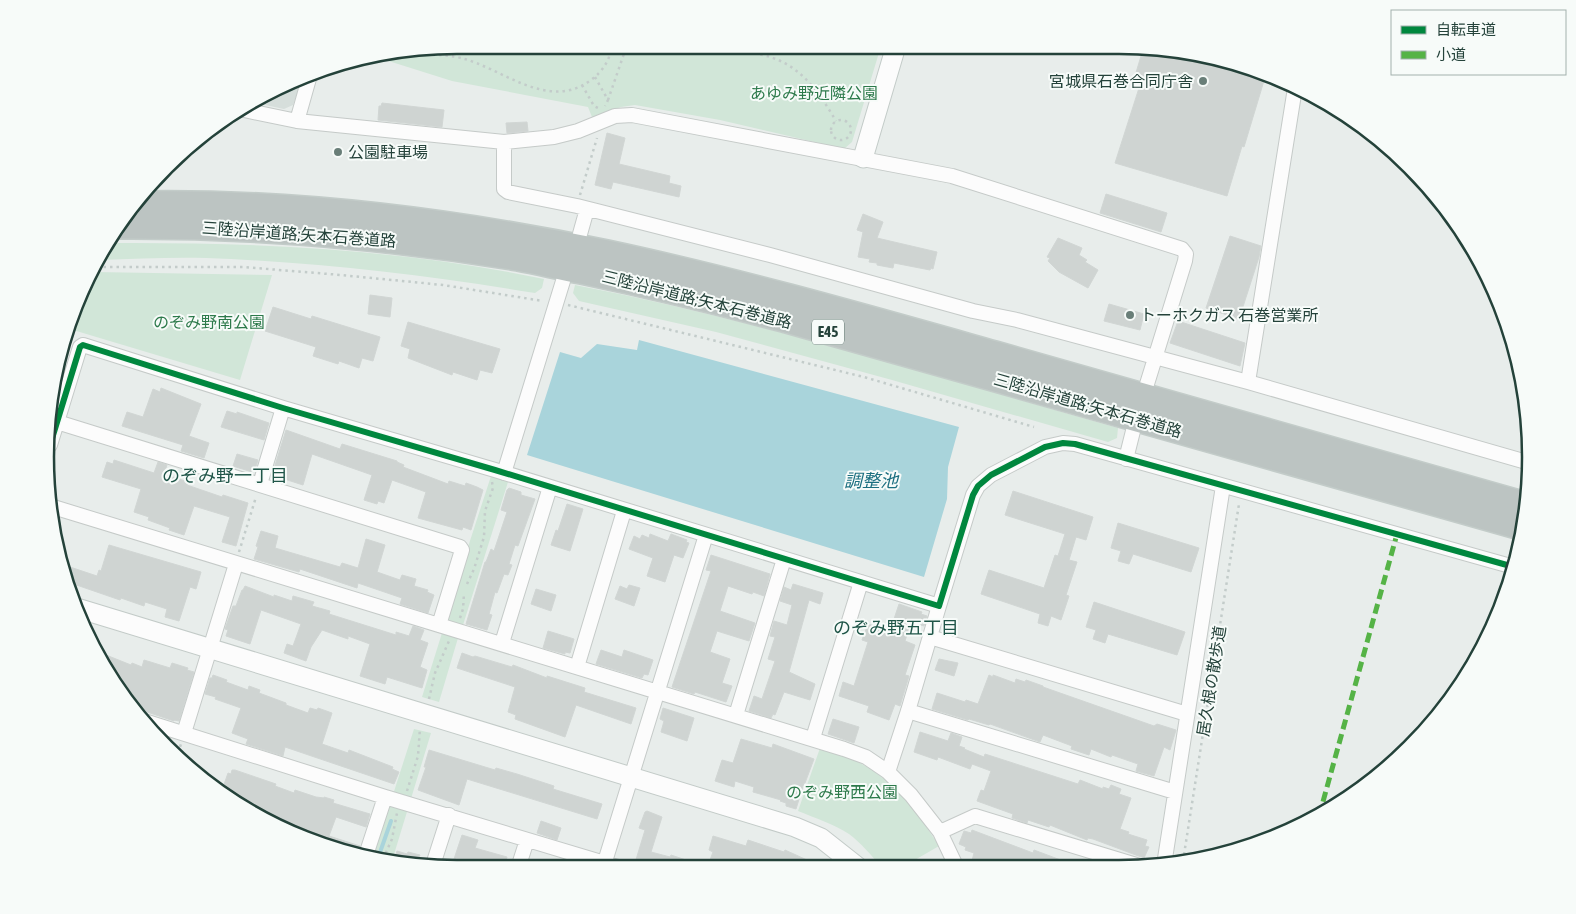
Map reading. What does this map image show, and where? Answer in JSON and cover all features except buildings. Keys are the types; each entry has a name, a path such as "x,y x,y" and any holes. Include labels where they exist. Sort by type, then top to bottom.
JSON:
{"highway":[{"name":"三陸沿岸道路;矢本石巻道路","path":"143,204 226,205 371,215 472,229 614,254 899,327 1520,503"},
{"name":"三陸沿岸道路;矢本石巻道路","path":"127,226 223,227 345,235 520,259 597,275 714,301 783,319 1517,526"}],"street":[{"path":"863,158 894,54"},
{"path":"297,121 308,82"},
{"path":"1248,382 1294,94"},
{"path":"250,111 297,121 504,142 554,137 578,131 602,120 622,116 642,116 952,176 1182,249 1186,254 1185,260 1147,384"},
{"path":"504,142 504,189 508,192 582,208 770,255 973,311 1017,320 1248,382 1522,461"},
{"path":"580,234 582,208"},
{"path":"504,473 563,281"},
{"path":"55,428 80,347 83,345 283,408 504,473 939,606"},
{"path":"260,484 283,408"},
{"path":"57,422 460,547 462,550 439,625"},
{"path":"1126,459 1133,431"},
{"path":"888,772 973,495 978,486 986,479 1053,444 1075,444 1507,566"},
{"path":"1165,858 1223,486"},
{"path":"502,643 550,487"},
{"path":"57,508 813,738 866,758 888,772 911,795 940,832 953,860"},
{"path":"577,667 624,510"},
{"path":"606,860 706,535"},
{"path":"736,715 784,559"},
{"path":"184,733 236,564"},
{"path":"813,738 861,582"},
{"path":"84,610 794,827 821,838 849,860"},
{"path":"930,637 1187,714"},
{"path":"908,711 1175,792"},
{"path":"155,724 385,797 449,815 586,860"},
{"path":"367,850 385,797"},
{"path":"435,859 449,815"},
{"path":"940,832 975,816 1120,860"},
{"path":"521,860 527,840"}],"path":[{"path":"445,54 462,59 514,81 547,90 570,90 595,77 607,62 610,54"},
{"path":"582,85 594,106 604,110 625,54"},
{"path":"758,54 775,59 805,77 817,91 836,121"},
{"path":"595,77 608,100"},
{"path":"582,208 602,120"},
{"path":"843,120 851,126 851,133 847,139 840,141 832,136 831,129 836,121 843,120"},
{"path":"102,267 243,268 341,275 451,286 557,303 864,377 1034,427"},
{"path":"236,564 260,484"}],"shaded area":[{"path":"300,85 293,105 284,109 262,104"}],"green space":[{"name":"あゆみ野近隣公園","path":"457,54 879,54 852,142 844,149 720,120 635,105 621,107 592,117 588,107 452,81 385,60"},
{"path":"116,243 272,246 382,254 490,269 544,279 542,288 535,293 453,280 330,266 248,260 153,258 105,260"},
{"name":"のぞみ野南公園","path":"99,272 272,275 240,380 74,330"},
{"path":"575,285 712,315 848,351 1118,428 1117,438 1108,442 716,332 579,301 573,293"},
{"path":"491,476 508,482 463,625 450,622 446,615"},
{"path":"442,633 458,638 439,702 422,697"},
{"path":"414,729 431,733 394,855 375,852"},
{"name":"のぞみ野西公園","path":"820,748 845,756 885,779 914,810 939,846 915,860 875,860 843,830 798,811"}],"water":[{"name":"調整池","path":"639,340 959,427 948,467 947,499 924,577 527,455 560,352 581,358 597,344 637,350"}],"waterway":[{"path":"380,853 391,821"}],"marked path":[{"path":"1322,805 1397,534"}],"cycle path":[{"path":"55,428 80,347 83,345 283,408 495,470 939,606 973,495 978,486 991,475 1045,447 1063,443 1075,444 1508,565"}],"place":[{"name":"宮城県石巻合同庁舎","path":"1203,81"},
{"name":"公園駐車場","path":"338,152"},
{"name":"トーホクガス 石巻営業所","path":"1130,315"}],"district":[{"name":"のぞみ野一丁目","path":"225,476"},
{"name":"のぞみ野五丁目","path":"896,628"}]}
